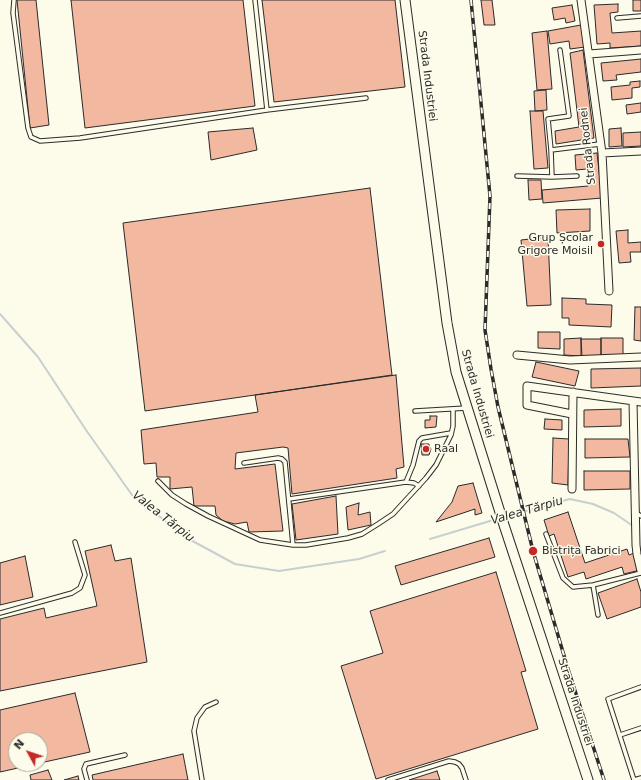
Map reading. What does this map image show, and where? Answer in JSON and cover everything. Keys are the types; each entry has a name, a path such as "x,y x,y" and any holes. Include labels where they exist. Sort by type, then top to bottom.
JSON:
{"street":[{"name":"Strada Industriei","path":"405,0 447,323 456,372 497,505 588,780"},
{"name":"Strada Rodnei","path":"581,0 602,153 609,291"},
{"path":"589,54 641,50"},
{"path":"602,153 641,151"},
{"path":"517,355 570,360 641,357"},
{"path":"572,414 528,405 527,386 637,401 638,517 636,545 641,572"},
{"path":"572,489 572,414 574,392"}],"lane":[{"path":"14,0 13,13 28,128 31,137 40,141 80,138 267,110 366,98"},
{"path":"254,0 267,110"},
{"path":"617,18 641,16"},
{"path":"552,177 548,119 568,116 560,50"},
{"path":"551,150 600,144"},
{"path":"517,176 577,176"},
{"path":"416,411 468,408"},
{"path":"158,482 172,495 186,504 260,540 293,545 348,538 362,534 393,514 419,486 436,465 446,446 453,426 453,409"},
{"path":"406,482 414,465 418,441 422,438 451,432"},
{"path":"244,463 278,458 285,462 293,545"},
{"path":"289,499 406,482 414,483 419,486"},
{"path":"546,534 563,578 573,587 593,585 641,572"},
{"path":"0,612 72,593 80,588 85,575 76,542"},
{"path":"593,585 598,615"},
{"path":"641,687 608,699 634,780 641,778"},
{"path":"202,780 194,731 197,718 205,707 216,702"},
{"path":"620,735 641,728"},
{"path":"86,780 84,769 86,764 125,754"},
{"path":"388,780 449,762 455,762 462,768 466,780"}],"building":[{"path":"17,0 36,0 49,125 30,128"},
{"path":"71,0 243,0 255,106 85,128"},
{"path":"262,0 395,0 405,87 274,102"},
{"path":"481,0 492,0 495,25 484,25"},
{"path":"633,0 641,0 641,11 633,11"},
{"path":"618,4 618,12 610,13 612,33 641,31 641,46 610,48 610,43 597,44 594,5"},
{"path":"572,5 575,21 566,23 565,18 554,20 552,8"},
{"path":"581,25 585,47 570,49 569,41 550,44 548,31"},
{"path":"547,31 552,89 537,90 532,33"},
{"path":"583,50 594,138 556,144 555,131 579,127 570,53"},
{"path":"641,59 641,72 616,75 617,80 603,81 601,63"},
{"path":"640,81 640,87 632,88 632,98 612,100 611,87 630,85 630,82"},
{"path":"546,90 547,110 535,111 534,91"},
{"path":"641,103 641,112 627,114 626,105"},
{"path":"530,111 543,111 548,168 534,169"},
{"path":"253,128 257,150 211,160 208,132"},
{"path":"621,128 622,146 609,147 609,129"},
{"path":"641,132 641,146 623,147 623,133"},
{"path":"597,153 602,198 543,203 542,190 588,186 587,169 576,170 575,155"},
{"path":"528,180 541,180 542,199 529,200"},
{"path":"370,188 392,375 145,411 123,223"},
{"path":"590,209 590,231 557,233 556,210"},
{"path":"628,230 628,243 641,242 641,252 630,252 631,262 619,263 616,231"},
{"path":"548,237 551,305 527,306 521,240"},
{"path":"562,298 586,299 586,304 612,305 611,327 569,325 569,318 562,318"},
{"path":"635,307 641,307 641,341 634,340"},
{"path":"538,332 560,332 560,349 538,348"},
{"path":"581,338 581,356 564,355 564,339"},
{"path":"601,338 623,338 623,355 601,356"},
{"path":"581,339 601,339 601,357 582,357"},
{"path":"536,362 579,371 575,386 532,377"},
{"path":"641,368 641,386 591,388 591,369"},
{"path":"396,375 404,467 396,469 397,478 292,494 288,448 283,447 236,453 235,469 275,464 283,531 249,532 247,522 235,524 223,521 216,515 215,506 194,506 192,487 170,489 170,477 157,477 156,463 144,464 141,430 258,412 255,395"},
{"path":"621,409 621,426 584,427 584,410"},
{"path":"430,416 437,416 436,427 425,428 425,420 430,420"},
{"path":"545,419 562,420 562,430 544,429"},
{"path":"553,438 569,439 568,485 552,483"},
{"path":"585,439 628,439 630,457 585,458"},
{"name":"Raal","path":"421,444 429,444 431,449 429,455 422,455"},
{"path":"584,471 630,471 630,489 584,490"},
{"path":"473,483 482,513 475,515 475,509 436,522 452,502 458,486"},
{"path":"336,496 338,534 296,540 292,504"},
{"path":"359,503 358,515 370,512 371,525 348,530 346,507"},
{"path":"568,512 585,563 627,549 629,555 634,553 640,570 624,574 622,567 586,579 584,572 568,577 554,534 549,536 544,520"},
{"path":"489,538 495,557 401,585 395,566"},
{"path":"111,545 115,561 131,558 147,662 0,691 0,619 44,608 46,618 97,606 85,551"},
{"path":"25,556 33,597 0,605 0,563"},
{"path":"496,572 526,671 521,672 538,729 376,779 341,666 383,653 370,611"},
{"path":"637,579 641,592 641,607 607,619 598,593"},
{"path":"75,693 90,752 48,761 48,732 8,732 8,770 0,772 0,710"},
{"path":"183,754 188,780 93,780 92,775"},
{"path":"48,770 52,780 31,780 30,775 48,772"},
{"path":"437,771 440,780 409,780"},
{"path":"78,776 79,780 64,780"}],"waterway":[{"name":"Valea Tărpiu","path":"0,314 38,357 86,430 132,495 187,538 235,564 279,571 359,559 385,551"},
{"name":"Valea Tărpiu","path":"504,517 570,499 593,504 614,513 633,526"},
{"name":"Valea Tărpiu","path":"430,539 500,518"}],"railway":[{"path":"471,0 490,196 485,330 491,369 498,407 533,551 568,669 604,780"}],"place":[{"name":"Grup Școlar Grigore Moisil","path":"601,244"},
{"name":"Raal","path":"426,449"},
{"name":"Bistrița Fabrici","path":"533,551"}]}
